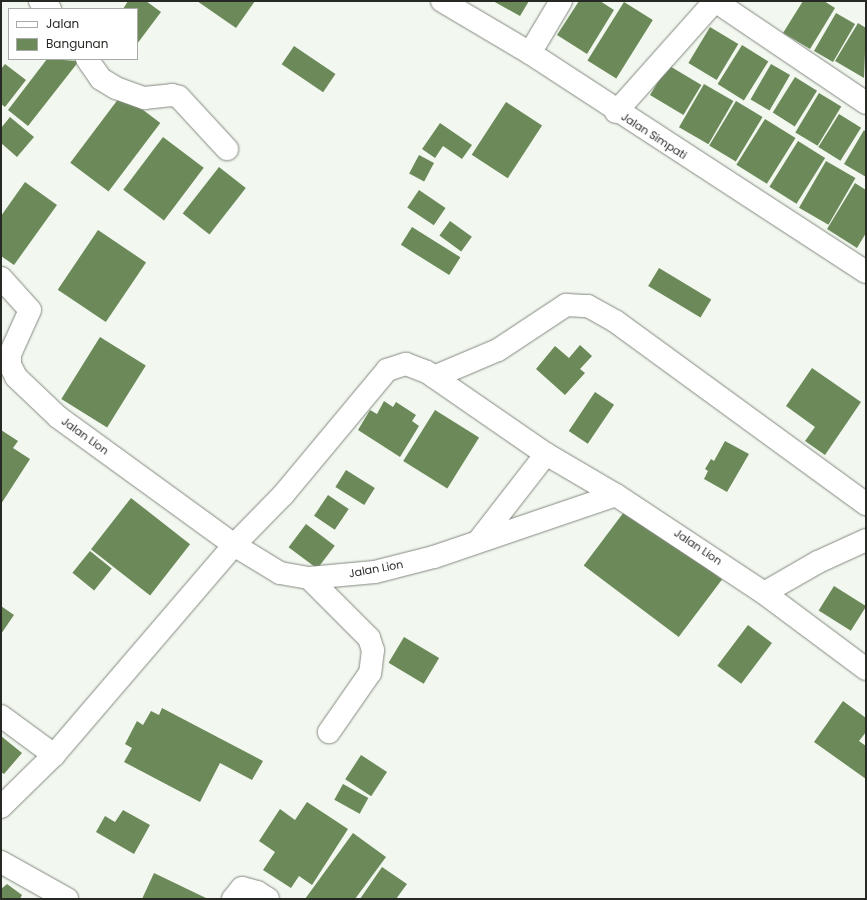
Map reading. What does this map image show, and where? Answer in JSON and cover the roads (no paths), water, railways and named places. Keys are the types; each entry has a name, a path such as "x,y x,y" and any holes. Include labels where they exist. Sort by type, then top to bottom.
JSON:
{"street":[{"path":"40,1 49,8"},
{"name":"Jalan Simpati","path":"442,1 530,53 616,112 866,272"},
{"path":"530,53 561,1"},
{"path":"616,112 715,1 866,103"},
{"path":"88,60 101,79 116,88 144,98 172,95 179,97 227,149"},
{"name":"Jalan Lion","path":"4,285 30,310 10,354 10,365 16,377 58,417 234,545 280,573 309,578 375,572 434,557 480,539 616,495 764,593 866,669"},
{"path":"434,377 498,350 566,305 588,306 615,322 866,504"},
{"path":"1,807 54,755 234,545 283,495 387,370 406,364 415,366 434,377 546,454 616,495"},
{"path":"480,539 546,454"},
{"path":"764,593 818,562 866,540"},
{"path":"309,578 369,638 373,650 370,672 329,732"},
{"path":"1,716 54,755"},
{"path":"1,862 67,899"},
{"path":"233,899 242,888 257,892 268,899"}]}
